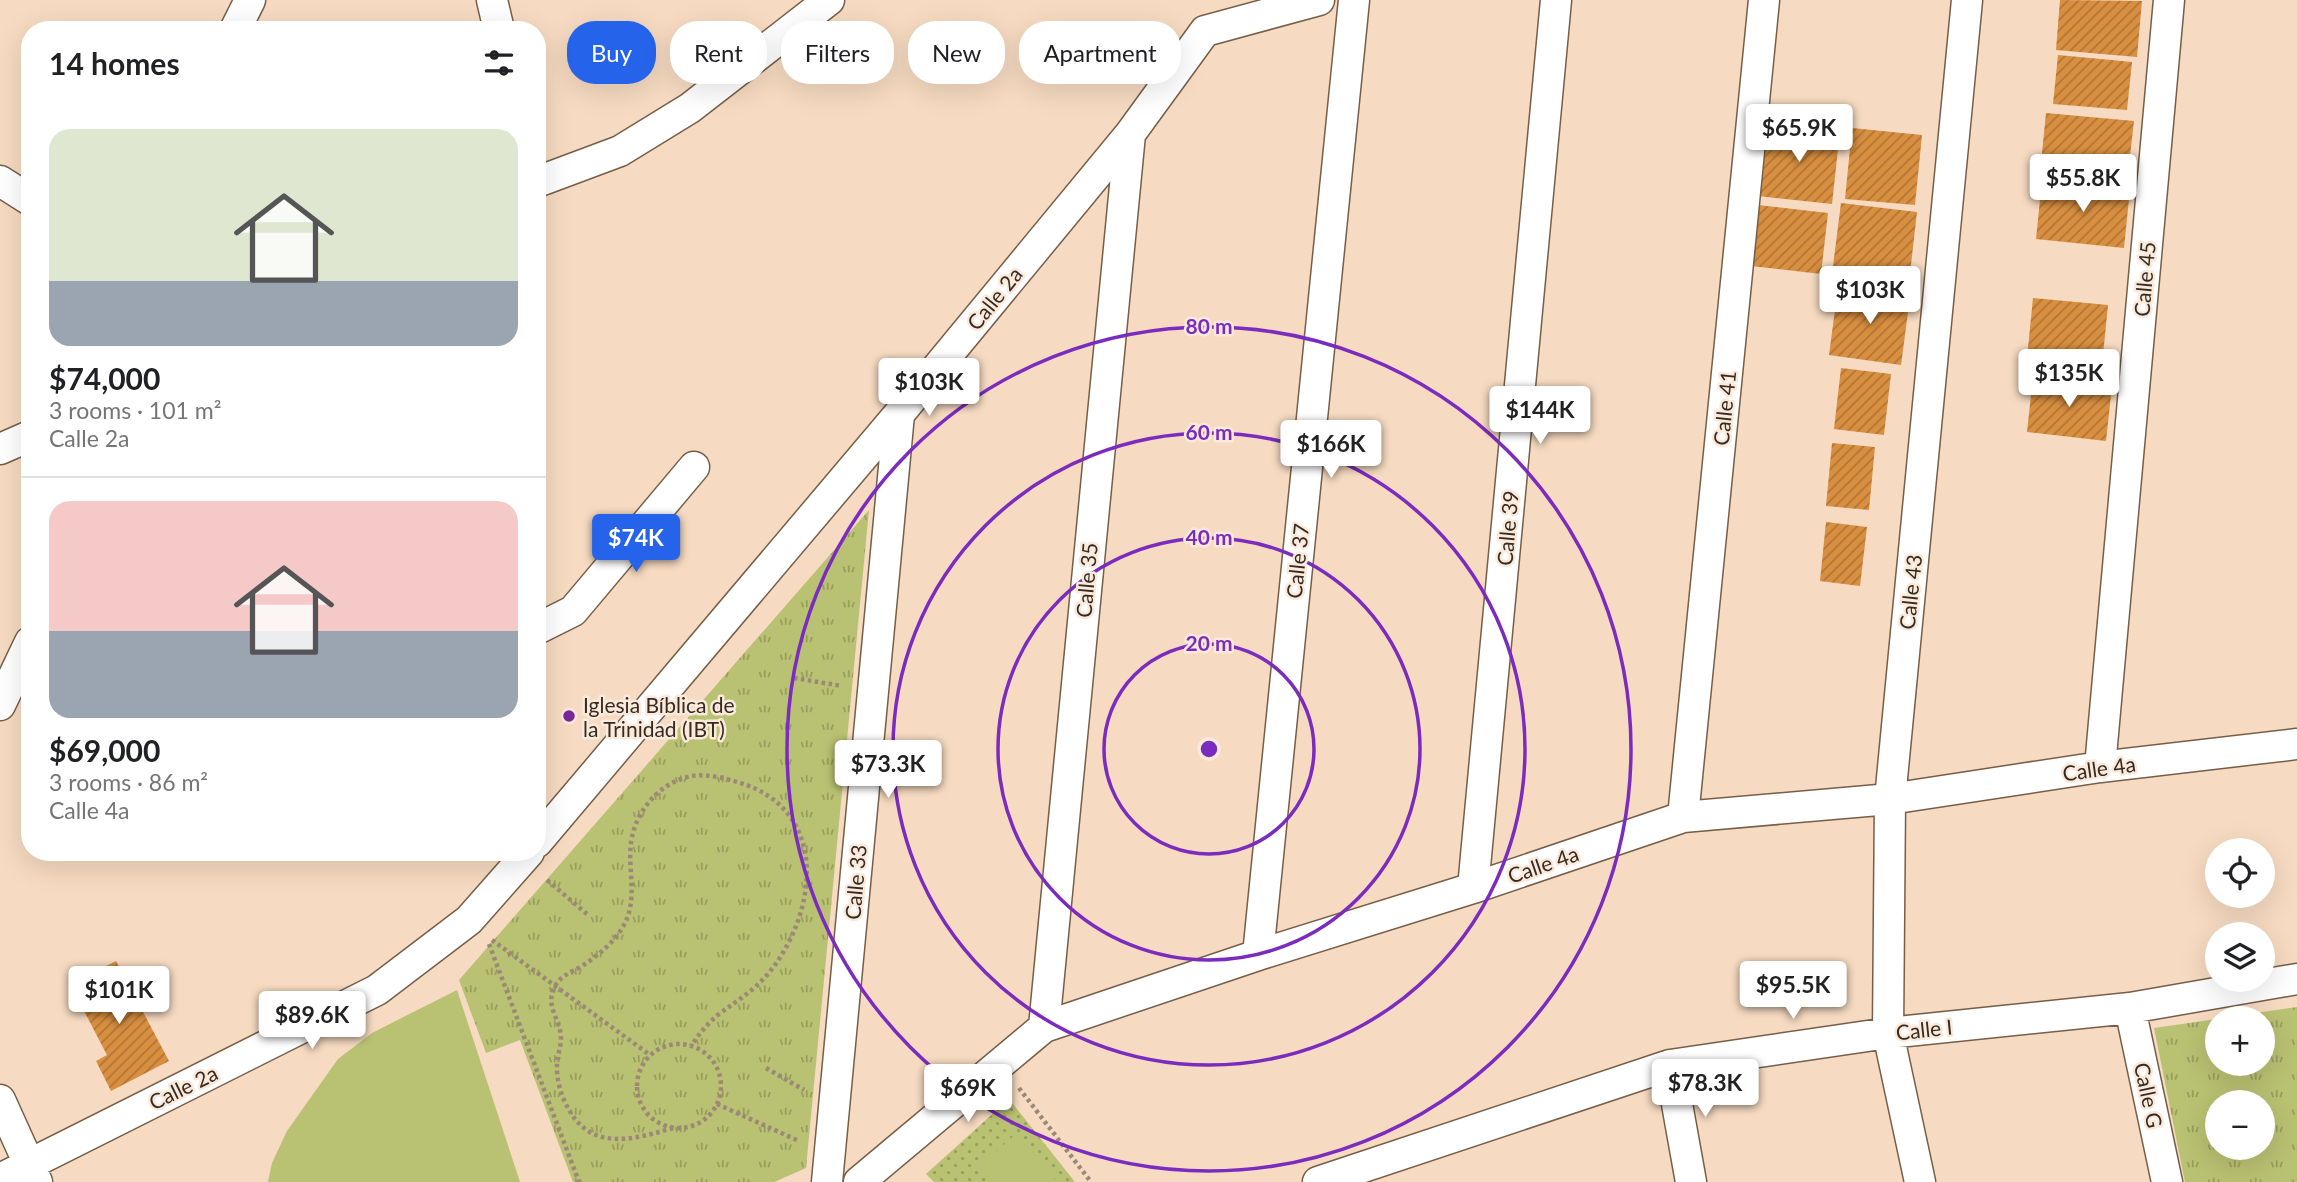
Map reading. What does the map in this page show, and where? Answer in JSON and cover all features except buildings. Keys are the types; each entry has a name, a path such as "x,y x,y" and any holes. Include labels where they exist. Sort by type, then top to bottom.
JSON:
{"street":[{"path":"240,21 250,0"},
{"path":"492,0 497,21"},
{"path":"546,179 620,151 690,108 828,0"},
{"name":"Calle 2a","path":"546,831 899,414 1130,134 1205,31 1319,0"},
{"name":"Calle 37","path":"1258,955 1354,0"},
{"name":"Calle 39","path":"1473,888 1556,0"},
{"name":"Calle 41","path":"1683,817 1764,0"},
{"name":"Calle 43","path":"1920,1182 1888,1033 1890,799 1967,0"},
{"name":"Calle 45","path":"2100,767 2169,0"},
{"name":"Calle 35","path":"1044,1027 1130,134"},
{"path":"0,181 21,194"},
{"name":"Calle 33","path":"827,1182 899,414"},
{"path":"0,449 21,440"},
{"path":"546,624 573,611 694,467"},
{"path":"0,705 21,661"},
{"name":"Calle 4a","path":"859,1182 1044,1027 1683,817 1890,799 2100,767 2297,744"},
{"name":"Calle 2a","path":"0,1179 34,1173 377,990 536,865"},
{"name":"Calle I","path":"1318,1182 1670,1065 1888,1033 2130,1008 2297,979"},
{"name":"Calle G","path":"2130,1008 2167,1182"},
{"path":"1670,1065 1690,1182"},
{"path":"0,1100 34,1173"}],"path":[{"path":"794,678 847,687"},
{"path":"673,1128 660,1124 641,1106 637,1080 642,1066 650,1055 662,1047 677,1044 704,1052 713,1062 721,1090 709,1115 699,1124 648,1135 609,1139 595,1136 575,1121 564,1101 558,1073 561,1031 550,1002 555,985 564,975 580,968 607,947 626,920 631,904 632,837 639,816 655,794 673,783 692,776 710,776 749,786 773,798 786,812 804,843 807,860 799,924 791,941 769,973 744,998 718,1015 691,1046"},
{"path":"536,865 587,914"},
{"path":"579,1182 490,941 650,1055"},
{"path":"1000,1063 1091,1182"},
{"path":"766,1068 809,1093"},
{"path":"716,1104 803,1143"}],"green space":[{"path":"869,510 806,1168 774,1182 573,1182 520,1040 486,1053 459,980"},
{"path":"457,990 520,1182 268,1182 272,1163 287,1131 338,1059 372,1033"},
{"path":"2297,1007 2297,1182 2185,1182 2154,1028 2205,1021 2205,1076 2275,1076 2275,1010"},
{"path":"1009,1099 1075,1182 934,1182 926,1174"},
{"path":"1016,1134 1057,1182 993,1182 979,1166"}],"place":[{"name":"Iglesia Bíblica de la Trinidad (IBT)","path":"569,716"}]}
